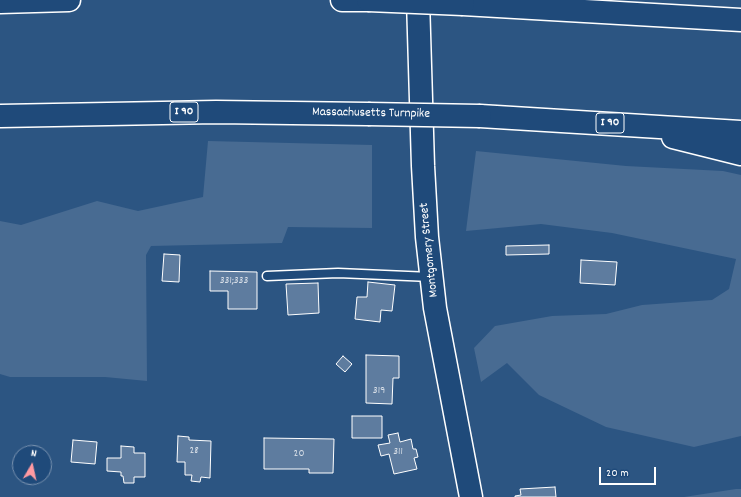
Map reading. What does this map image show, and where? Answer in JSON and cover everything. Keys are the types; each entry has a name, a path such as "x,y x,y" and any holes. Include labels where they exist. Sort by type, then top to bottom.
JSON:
{"main road":[{"path":"0,2 69,0"},
{"path":"342,0 463,4 741,20"},
{"name":"Montgomery Street","path":"418,0 423,166 427,237 455,420 471,497"},
{"name":"Massachusetts Turnpike","path":"0,116 216,112 480,116 741,132"},
{"path":"620,124 741,154"}],"lane":[{"path":"267,276 338,273 432,277"}],"shaded area":[{"path":"208,141 372,145 372,228 288,227 282,243 151,246 146,255 147,381 105,377 10,377 0,374 0,221 21,225 97,201 138,211 203,197"},
{"path":"476,151 626,166 723,171 741,175 741,436 694,447 606,427 539,395 507,363 481,382 474,348 495,326 552,316 606,314 642,305 712,300 729,289 736,259 612,233 541,224 466,231"},
{"path":"741,489 741,497 684,497"}],"building":[{"path":"549,245 549,254 506,255 506,246"},
{"path":"164,254 180,255 179,282 162,281"},
{"path":"581,260 617,262 615,285 580,283"},
{"path":"210,271 257,272 257,309 228,309 228,291 210,291"},
{"path":"368,282 395,285 392,311 381,310 380,322 355,319 357,297 367,297"},
{"path":"318,283 319,313 288,315 286,284"},
{"path":"366,355 399,356 399,378 393,378 392,404 366,403"},
{"path":"343,356 352,364 345,372 336,364"},
{"path":"352,416 382,416 382,438 352,438"},
{"path":"398,433 400,442 411,439 413,449 416,449 418,457 414,458 417,469 394,474 389,454 381,456 378,445 390,443 388,435"},
{"path":"178,436 189,437 189,440 211,441 210,478 201,477 200,482 191,481 192,475 185,475 185,462 177,462"},
{"path":"264,438 334,439 333,473 309,473 309,469 264,469"},
{"path":"73,440 97,442 95,464 71,462"},
{"path":"121,446 134,447 134,453 145,453 145,477 134,477 134,483 124,483 121,472 107,471 107,458 121,458"},
{"path":"555,487 556,497 515,497 521,495 520,489"}]}
